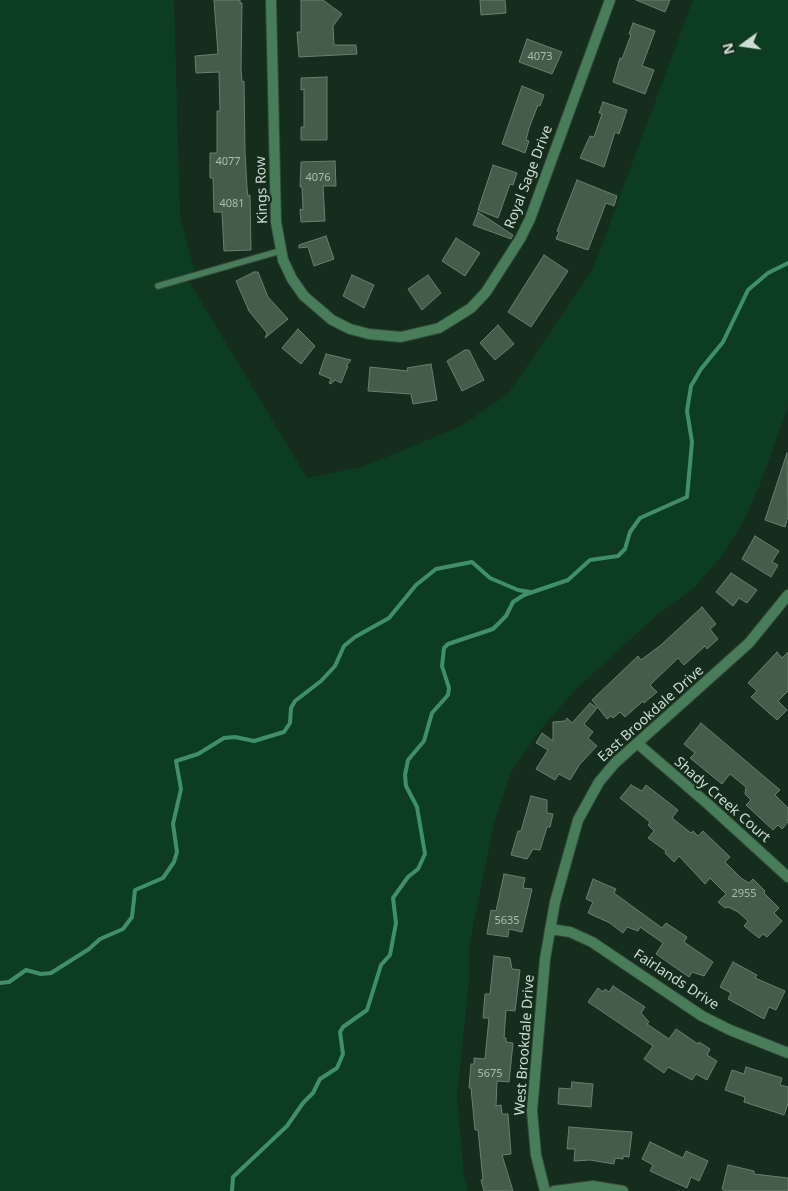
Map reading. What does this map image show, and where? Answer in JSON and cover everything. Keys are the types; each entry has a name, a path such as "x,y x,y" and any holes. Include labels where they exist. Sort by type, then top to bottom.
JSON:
{"street":[{"name":"Kings Row","path":"271,0 276,222 280,251 292,279 317,309 350,329 369,334"},
{"name":"Royal Sage Drive","path":"369,334 401,337 439,328 471,308 486,292 530,219 610,0"},
{"name":"East Brookdale Drive","path":"550,929 578,820 599,782 615,763 748,644 788,595"},
{"name":"Shady Creek Court","path":"637,743 710,805 788,877"},
{"name":"Fairlands Drive","path":"550,929 570,932 592,942 702,1016 737,1033 788,1053"},
{"name":"West Brookdale Drive","path":"545,1191 536,1155 532,1111 545,959 550,929"},
{"path":"554,1191 593,1186 623,1191"}],"lane":[{"path":"158,286 280,251"}],"green space":[{"path":"0,0 174,0 180,217 194,269 185,283 190,283 307,478 362,467 459,427 508,394 593,269 693,0 788,0 788,406 761,482 743,522 724,553 695,587 657,615 575,690 541,729 511,772 494,823 469,946 469,982 457,1096 464,1176 468,1191 0,1191"}],"building":[{"path":"214,0 240,0 240,3 242,3 241,69 242,82 244,81 245,152 248,196 250,195 251,250 224,251 222,212 214,212 213,178 210,178 210,153 217,153 217,111 220,111 219,72 196,73 195,56 218,54"},
{"path":"301,0 323,0 342,14 333,26 334,45 356,45 357,54 299,57 297,32 301,32"},
{"path":"480,0 505,0 506,13 481,15"},
{"path":"636,0 670,0 665,12"},
{"path":"633,23 655,31 642,66 654,70 645,94 613,82 620,58 622,59 631,35 629,34"},
{"path":"527,39 562,52 552,74 519,62"},
{"path":"327,77 327,140 301,140 301,127 304,127 304,89 301,90 301,78"},
{"path":"522,86 544,95 529,128 526,140 529,141 525,153 502,144"},
{"path":"603,102 627,110 619,134 615,132 604,167 580,158 590,136 594,137 602,114 599,113"},
{"path":"335,161 336,186 323,186 325,221 301,222 300,209 303,210 302,187 300,187 301,162"},
{"path":"493,165 517,173 513,185 510,184 498,218 478,210"},
{"path":"577,180 617,196 614,206 606,203 588,250 556,239 559,232 557,231"},
{"path":"478,212 513,235 511,239 473,225"},
{"path":"326,236 334,259 314,266 308,247 299,248 299,245"},
{"path":"456,238 480,253 465,276 442,261"},
{"path":"544,255 568,271 531,327 508,312"},
{"path":"254,272 258,272 268,297 288,319 265,338 267,333 249,311 236,281"},
{"path":"352,275 374,285 364,308 343,296"},
{"path":"428,275 441,293 422,310 408,289"},
{"path":"498,325 514,344 495,360 480,343"},
{"path":"298,329 315,346 301,364 282,348"},
{"path":"465,350 469,350 484,380 462,391 447,361"},
{"path":"326,354 351,360 346,366 348,366 341,383 335,380 331,384 329,383 331,379 319,374"},
{"path":"431,364 437,400 413,404 411,394 368,391 370,367 408,371 407,368"},
{"path":"787,453 788,517 785,527 765,520"},
{"path":"755,536 779,551 772,562 778,565 771,577 742,559"},
{"path":"731,573 757,590 747,603 739,598 733,606 716,592"},
{"path":"702,607 716,624 710,629 718,639 707,649 705,646 684,665 678,658 650,685 657,692 644,703 643,701 625,717 620,712 613,718 611,716 607,719 592,700 638,656 641,660 661,645"},
{"path":"777,652 782,658 788,652 788,691 778,701 787,710 777,720 751,697 757,691 748,683"},
{"path":"590,703 597,708 584,724 593,732 588,738 597,746 580,764 570,780 559,774 555,780 536,769 548,750 536,743 542,733 553,741 553,722 565,721 567,718 572,723"},
{"path":"701,723 780,790 775,795 788,808 788,822 782,829 778,825 773,830 746,805 751,800 745,794 746,787 730,774 722,784 690,758 695,753 684,744"},
{"path":"631,785 642,791 646,785 678,810 672,818 691,833 693,831 698,836 703,831 730,857 725,862 741,878 749,883 753,879 765,891 764,893 779,908 774,913 782,921 767,937 763,934 759,938 744,926 748,921 738,912 728,907 725,908 718,902 726,894 710,878 705,884 679,856 674,862 665,853 666,851 648,838 654,831 648,825 650,822 620,798"},
{"path":"531,796 547,800 547,813 553,814 550,827 547,827 540,850 533,849 527,859 511,855 518,831 521,831"},
{"path":"504,874 525,878 523,888 532,889 522,932 509,929 508,937 487,934 491,910 496,911"},
{"path":"593,879 616,889 614,893 662,928 666,923 687,937 684,942 713,962 704,976 692,972 689,977 656,954 663,943 640,927 638,931 627,927 623,933 610,923 588,913 593,902 586,899"},
{"path":"494,956 510,958 512,969 520,970 515,1011 506,1010 504,1038 506,1038 506,1042 513,1043 509,1082 497,1081 496,1106 501,1105 502,1114 508,1114 511,1154 502,1155 513,1191 484,1191 481,1180 483,1180 478,1130 475,1130 471,1088 469,1088 471,1064 474,1064 474,1058 485,1059 489,1018 483,1018 485,994 490,994"},
{"path":"733,962 757,975 755,978 785,991 776,1010 769,1007 764,1019 728,999 731,993 720,987"},
{"path":"613,986 645,1007 641,1013 649,1022 647,1024 669,1039 676,1029 698,1044 699,1042 710,1049 707,1055 717,1061 707,1080 696,1074 692,1080 668,1067 664,1073 644,1059 653,1046 588,1002 598,988 603,992 605,989 609,992"},
{"path":"746,1067 782,1078 780,1085 788,1087 788,1103 784,1115 744,1102 745,1097 725,1090 732,1070 744,1074"},
{"path":"572,1082 593,1084 591,1107 558,1104 559,1088 571,1089"},
{"path":"569,1127 632,1132 629,1157 623,1156 623,1159 615,1158 614,1164 590,1160 574,1161 575,1149 567,1149"},
{"path":"650,1142 683,1158 686,1151 708,1161 699,1181 691,1177 687,1188 650,1171 653,1165 642,1159"},
{"path":"728,1165 754,1171 754,1174 788,1178 788,1191 725,1191 722,1189"}],"waterway":[{"path":"232,1191 233,1177 287,1126 303,1103 313,1093 320,1079 337,1068 343,1054 340,1032 343,1027 367,1010 381,965 390,955 396,923 393,898 408,877 418,869 425,854 417,807 406,786 405,775 408,760 424,741 432,713 448,695 449,688 442,666 444,648 448,644 493,629 506,616 513,602 524,595 568,580 590,560 618,556 625,549 630,532 640,518 687,497 692,442 687,411 691,386 701,369 723,342 748,290 768,273 788,263"},
{"path":"0,983 9,982 26,970 41,974 51,973 89,949 100,939 123,929 132,917 135,890 163,878 174,862 177,852 173,824 181,789 176,761 198,754 224,738 235,737 254,741 284,732 290,723 291,708 295,701 321,681 335,666 344,646 355,637 389,618 416,585 436,569 472,562 490,578 518,590 530,592"}]}
